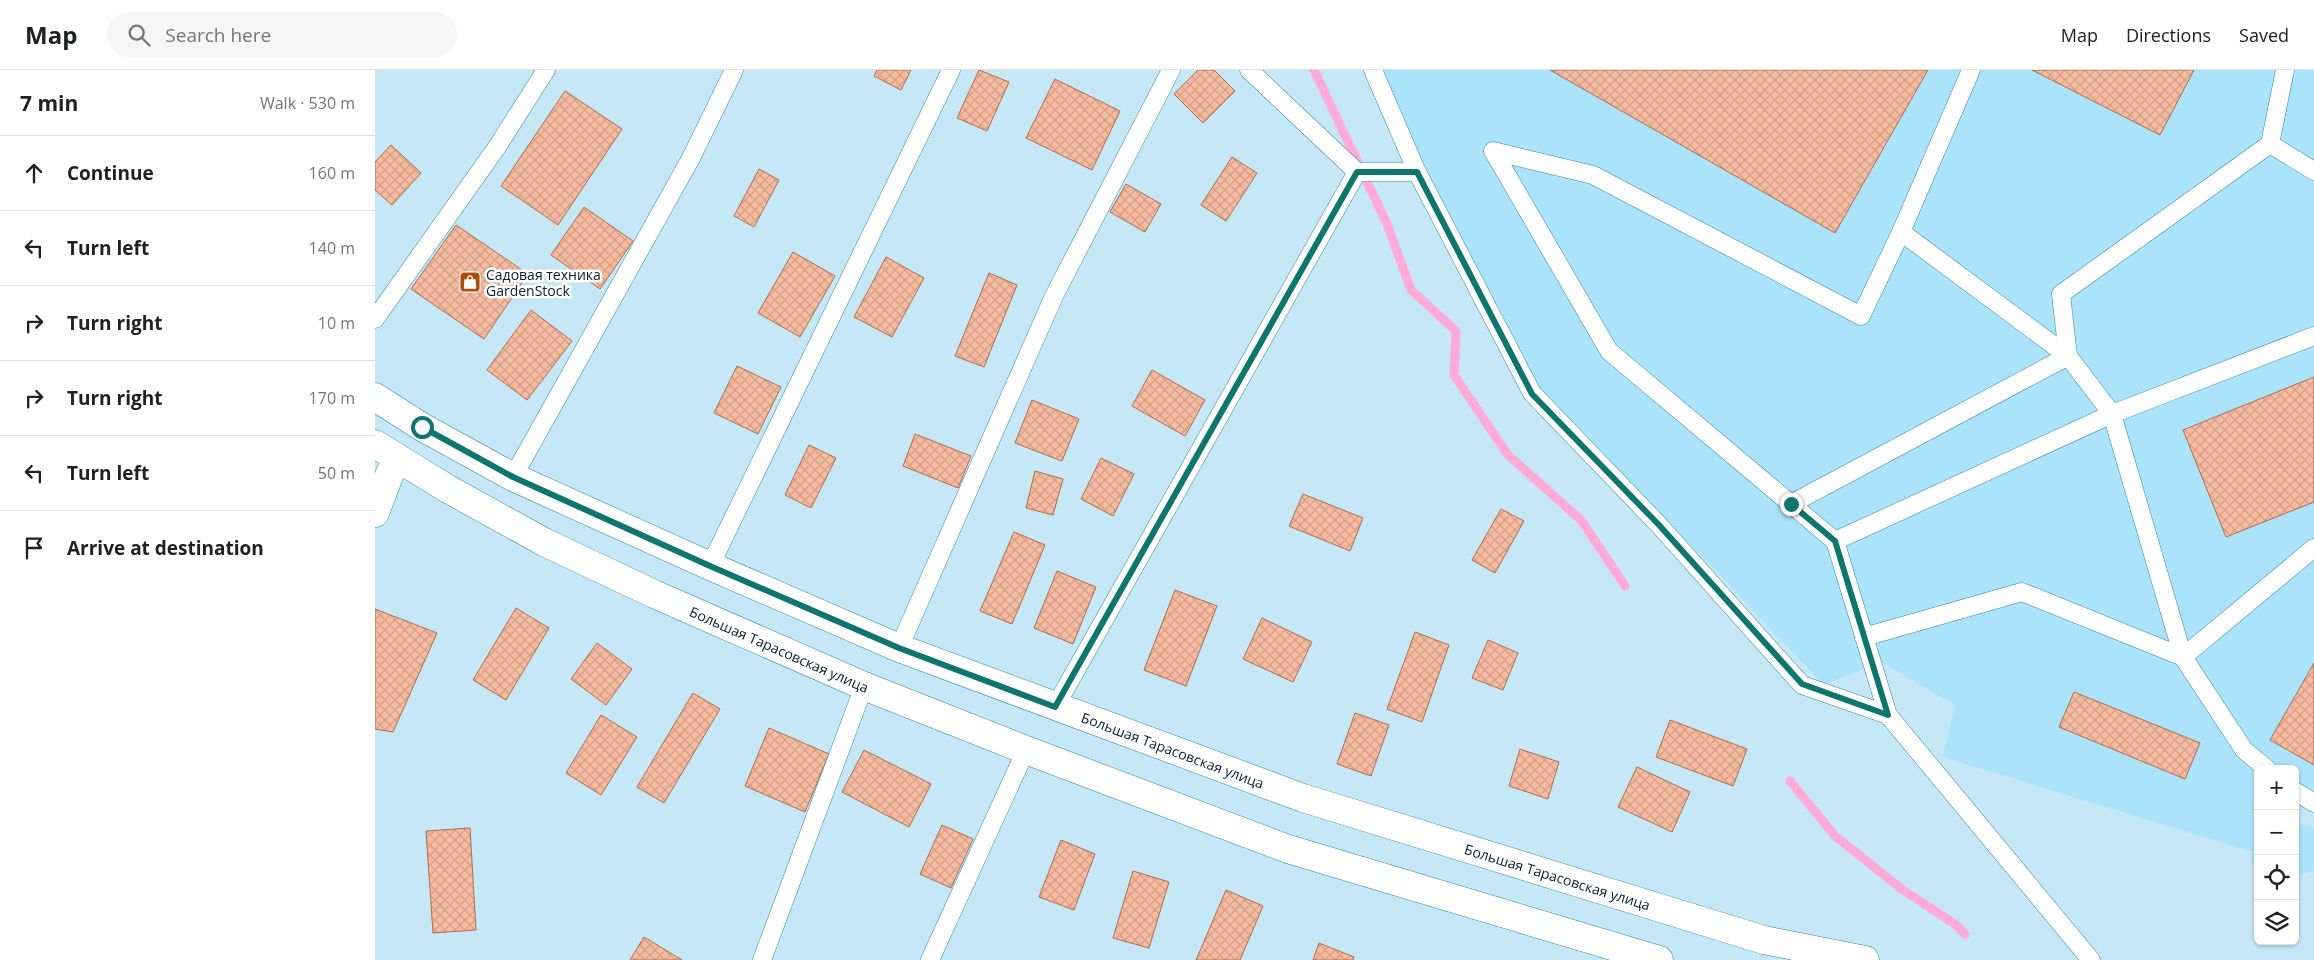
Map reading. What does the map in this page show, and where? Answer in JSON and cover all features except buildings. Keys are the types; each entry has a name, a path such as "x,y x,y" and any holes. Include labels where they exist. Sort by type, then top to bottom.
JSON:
{"street":[{"name":"Большая Тарасовская улица","path":"375,397 422,427 513,477 710,566 899,648 1055,707 1303,798 1764,940 1865,960"},
{"name":"Большая Тарасовская улица","path":"375,444 544,542 654,594 864,686 1288,849 1659,960"},
{"path":"375,513 389,473 399,459"}],"lane":[{"path":"375,319 497,147 546,70"},
{"path":"513,477 691,158 734,70"},
{"path":"710,566 951,70"},
{"path":"899,648 1054,296 1171,70"},
{"path":"1249,70 1357,172 1417,172"},
{"path":"1373,70 1417,172 1532,394 1659,525 1802,684 1888,715"},
{"path":"1971,70 1901,232 1861,316 1593,175 1493,151 1609,351 1835,541 1888,715 2091,960"},
{"path":"2068,356 2061,294 2270,144 2285,70"},
{"path":"2270,144 2314,171"},
{"path":"1055,707 1357,172"},
{"path":"1901,232 2068,356 2112,414 2183,658 2244,750 2262,765"},
{"path":"1835,541 2112,414 2314,336"},
{"path":"1791,504 2068,356"},
{"path":"2183,658 2314,548"},
{"path":"1864,638 2023,592 2183,658"},
{"path":"762,960 864,686"},
{"path":"931,960 1027,750"},
{"path":"2299,794 2314,803"}],"shaded area":[{"path":"1376,70 2314,70 2314,788 2299,805 2299,765 2254,765 2254,863 2251,862 2253,852 1943,757 1955,705 1881,662 1824,685 1699,553 1537,392 1402,144"},
{"path":"2299,824 2314,827 2314,870 2299,876"}],"waterway":[{"path":"1314,70 1387,224 1411,290 1456,331 1454,375 1508,455 1581,520 1625,586"},
{"path":"1790,781 1835,836 1903,890 1955,924 1965,934"}],"place":[{"name":"Садовая техника GardenStock","path":"470,282"}],"route":[{"path":"422,427 513,477 710,566 899,648 1055,707 1357,172 1417,172 1532,394 1659,525 1802,684 1888,715 1835,541 1791,504"}]}
